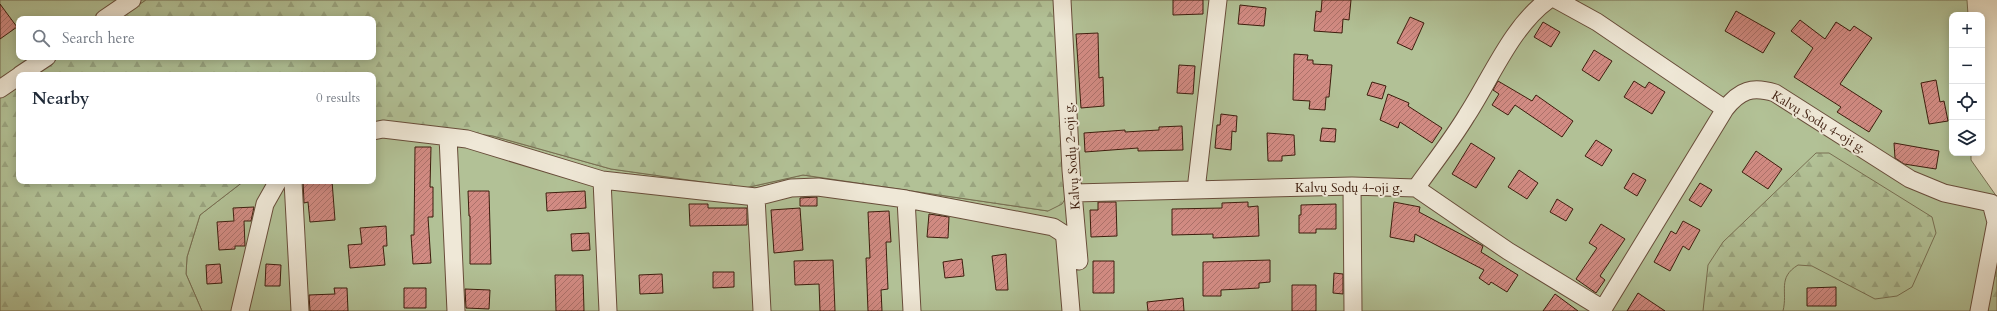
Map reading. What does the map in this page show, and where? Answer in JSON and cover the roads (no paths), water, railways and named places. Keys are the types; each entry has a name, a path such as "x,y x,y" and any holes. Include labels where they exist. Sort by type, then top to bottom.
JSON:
{"street":[{"path":"108,16 132,0"},
{"name":"Kalvų Sodų 2-oji g.","path":"1062,0 1082,311"},
{"path":"1196,190 1218,0"},
{"name":"Kalvų Sodų 4-oji g.","path":"1416,188 1467,116 1517,32 1537,8 1548,0"},
{"path":"1557,0 1597,22 1725,109"},
{"path":"24,72 42,60"},
{"path":"0,89 16,78"},
{"name":"Kalvų Sodų 4-oji g.","path":"1074,193 1352,186 1416,188 1508,251 1603,309 1725,109 1733,99 1745,90 1763,89 1775,93 1910,179 1944,193 1991,203 1996,222 1992,271"},
{"path":"376,130 383,129 448,138 467,139 602,180 756,197 804,187 906,199 1053,227 1064,234 1071,311"},
{"path":"448,138 456,311"},
{"path":"602,180 608,311"},
{"path":"240,311 265,204 276,184"},
{"path":"293,184 300,311"},
{"path":"1352,186 1353,311"},
{"path":"756,197 762,311"},
{"path":"906,199 912,311"},
{"path":"1979,311 1992,271"}]}
